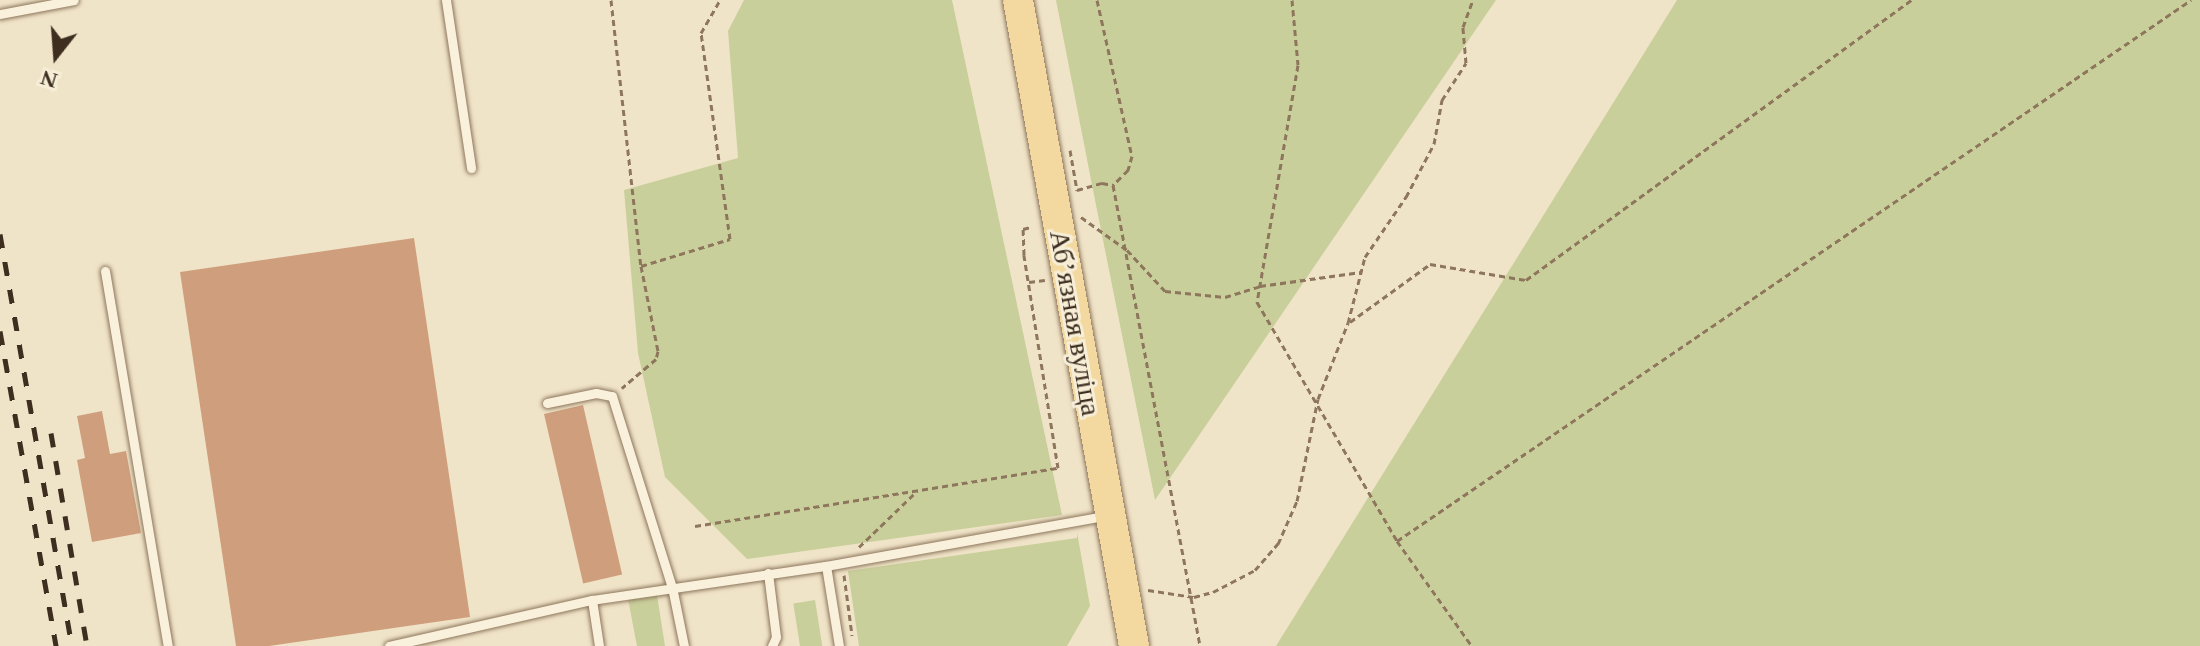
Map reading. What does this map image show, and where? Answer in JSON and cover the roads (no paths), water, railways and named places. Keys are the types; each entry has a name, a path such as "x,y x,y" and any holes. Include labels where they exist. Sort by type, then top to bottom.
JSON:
{"main road":[{"name":"Абʼязная вуліца","path":"1018,0 1108,515 1134,646"}],"lane":[{"path":"0,14 74,0"},
{"path":"446,0 471,168"},
{"path":"105,271 168,646"},
{"path":"547,403 596,393 612,396 672,587 684,646"},
{"path":"389,646 592,600 826,566 1108,515"},
{"path":"826,566 839,646"},
{"path":"768,573 776,637 772,646"},
{"path":"592,600 599,646"}],"railway":[{"path":"0,234 72,646"},
{"path":"0,331 56,646"},
{"path":"51,433 87,646"}]}
